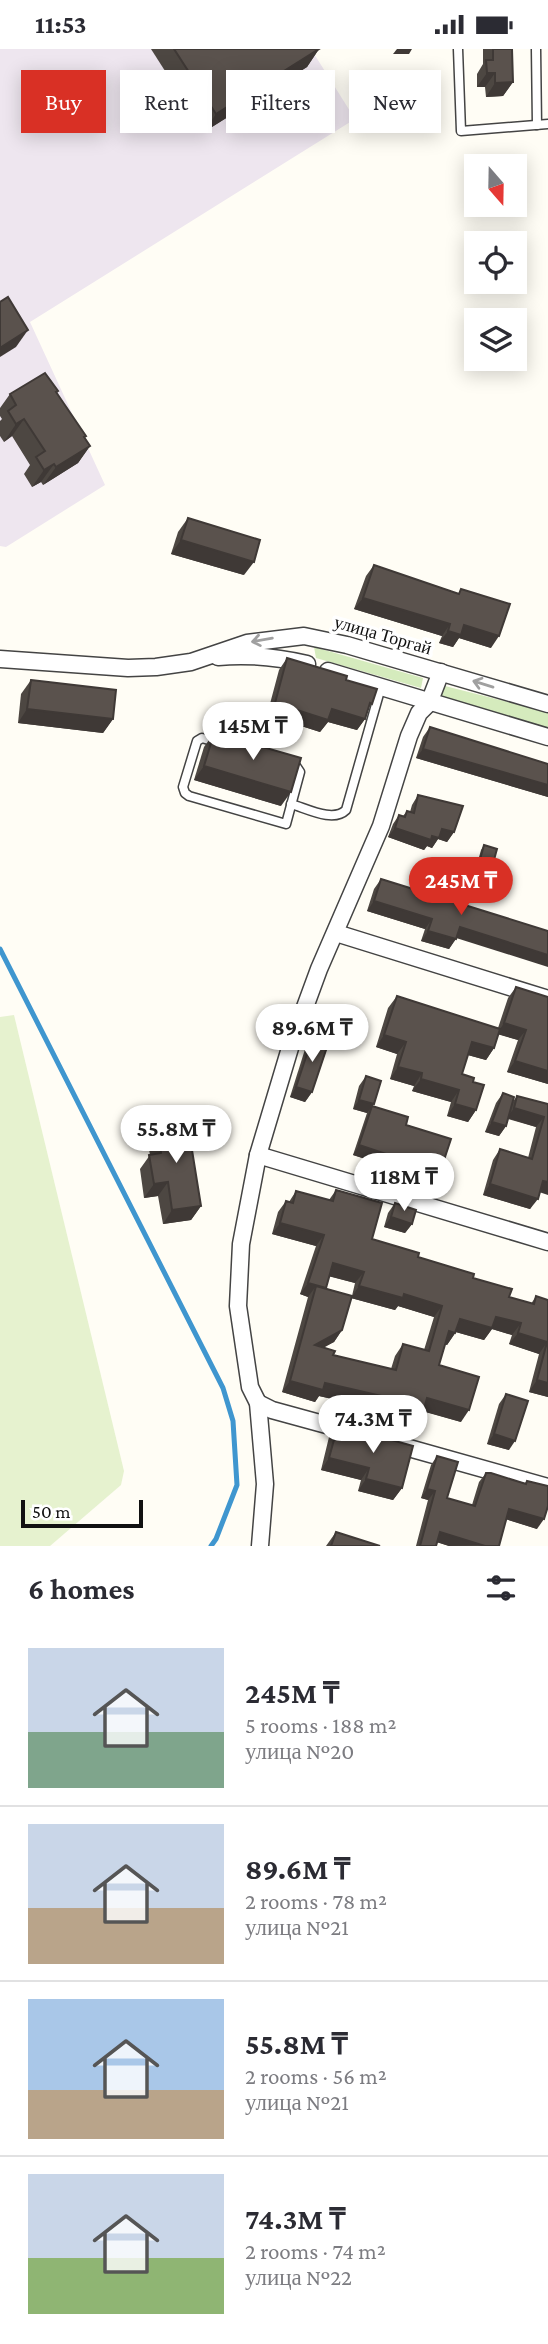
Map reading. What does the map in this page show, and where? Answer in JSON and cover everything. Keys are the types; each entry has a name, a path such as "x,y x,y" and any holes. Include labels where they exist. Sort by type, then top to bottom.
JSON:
{"street":[{"name":"улица Торгай","path":"205,658 247,643 273,638 323,638 548,704"},
{"name":"улица Торгай","path":"0,659 128,668 251,655 284,659 548,737"},
{"path":"260,1546 265,1484 258,1403 250,1387 238,1305 241,1244 258,1155 290,1048 319,969 381,826 409,736 419,713 429,703 441,672"},
{"path":"336,933 548,999"},
{"path":"258,1155 548,1242"},
{"path":"258,1403 272,1410 548,1487"}],"lane":[{"path":"458,49 461,131 548,124"},
{"path":"536,49 537,125"},
{"path":"292,804 337,816 345,810 381,687"},
{"path":"198,739 211,740 296,766 300,772 292,804 286,824 184,793 183,787 198,739"}],"shaded area":[{"path":"0,49 311,49 324,70 226,70 226,133 333,133 30,322 105,485 6,547 0,546"},
{"path":"335,87 349,109 349,123 335,131"}],"green space":[{"path":"314,647 423,678 421,688 316,658"},
{"path":"445,686 548,712 548,728 439,696"},
{"path":"14,1015 124,1471 121,1485 50,1546 0,1546 0,1017"}],"building":[{"path":"174,49 319,49 286,70 226,70 226,108 216,114 212,108 212,70 188,70"},
{"path":"493,49 512,49 513,82 495,83 495,73 487,73 486,60 493,60"},
{"path":"8,297 28,330 0,348 0,302"},
{"path":"45,373 90,446 56,467 54,464 44,470 36,457 45,451 24,419 16,424 8,411 16,405 10,394"},
{"path":"188,518 260,540 254,562 181,540"},
{"path":"374,565 459,594 461,589 510,604 499,636 464,625 461,635 448,631 450,624 363,598"},
{"path":"287,658 347,676 346,680 377,689 365,719 332,709 328,720 275,703"},
{"path":"31,680 116,690 113,719 27,709"},
{"path":"430,727 548,764 548,785 423,749"},
{"path":"214,733 301,758 291,792 204,766"},
{"path":"418,795 463,806 454,832 442,829 439,838 432,836 431,840 395,828 399,815 405,817 407,811 414,813"},
{"path":"484,845 497,849 492,867 479,863"},
{"path":"381,879 548,931 548,955 460,927 456,939 428,931 432,919 374,901"},
{"path":"516,987 548,997 548,1071 515,1061 526,1030 504,1023"},
{"path":"397,996 500,1029 494,1048 472,1042 462,1074 474,1078 473,1082 484,1085 476,1110 455,1104 459,1090 421,1079 422,1073 398,1067 406,1042 384,1035"},
{"path":"313,1036 329,1041 312,1092 296,1087"},
{"path":"366,1076 381,1081 374,1104 359,1100"},
{"path":"503,1093 514,1097 506,1126 492,1122"},
{"path":"517,1096 548,1104 548,1182 543,1181 538,1199 490,1184 500,1149 532,1159 544,1117 514,1108"},
{"path":"372,1106 408,1117 406,1125 451,1139 440,1172 359,1145"},
{"path":"187,1119 201,1206 172,1210 168,1182 154,1184 149,1155 161,1153 157,1124"},
{"path":"336,1190 382,1203 372,1239 474,1274 473,1278 512,1289 509,1297 534,1304 536,1296 548,1300 548,1383 537,1380 547,1342 518,1333 521,1323 496,1317 492,1328 460,1319 455,1333 449,1331 439,1365 479,1377 469,1410 427,1398 423,1413 388,1405 390,1398 325,1383 323,1390 290,1381 316,1286 352,1296 342,1330 315,1345 335,1351 333,1355 396,1370 403,1344 429,1351 442,1306 404,1294 403,1298 359,1286 364,1272 333,1263 326,1288 308,1283 324,1235 280,1223 286,1201 293,1203 296,1191 333,1201"},
{"path":"395,1203 416,1210 412,1224 391,1217"},
{"path":"506,1394 528,1401 515,1441 494,1434"},
{"path":"338,1425 413,1446 402,1488 366,1479 369,1468 329,1458"},
{"path":"437,1456 458,1462 447,1498 475,1506 486,1473 491,1473 526,1484 527,1481 548,1486 548,1506 544,1519 509,1509 499,1546 485,1546 440,1532 436,1546 420,1546 435,1491 427,1489"},
{"path":"336,1532 380,1546 331,1546"}],"waterway":[{"path":"0,949 223,1388 233,1421 237,1485 211,1546"}]}
